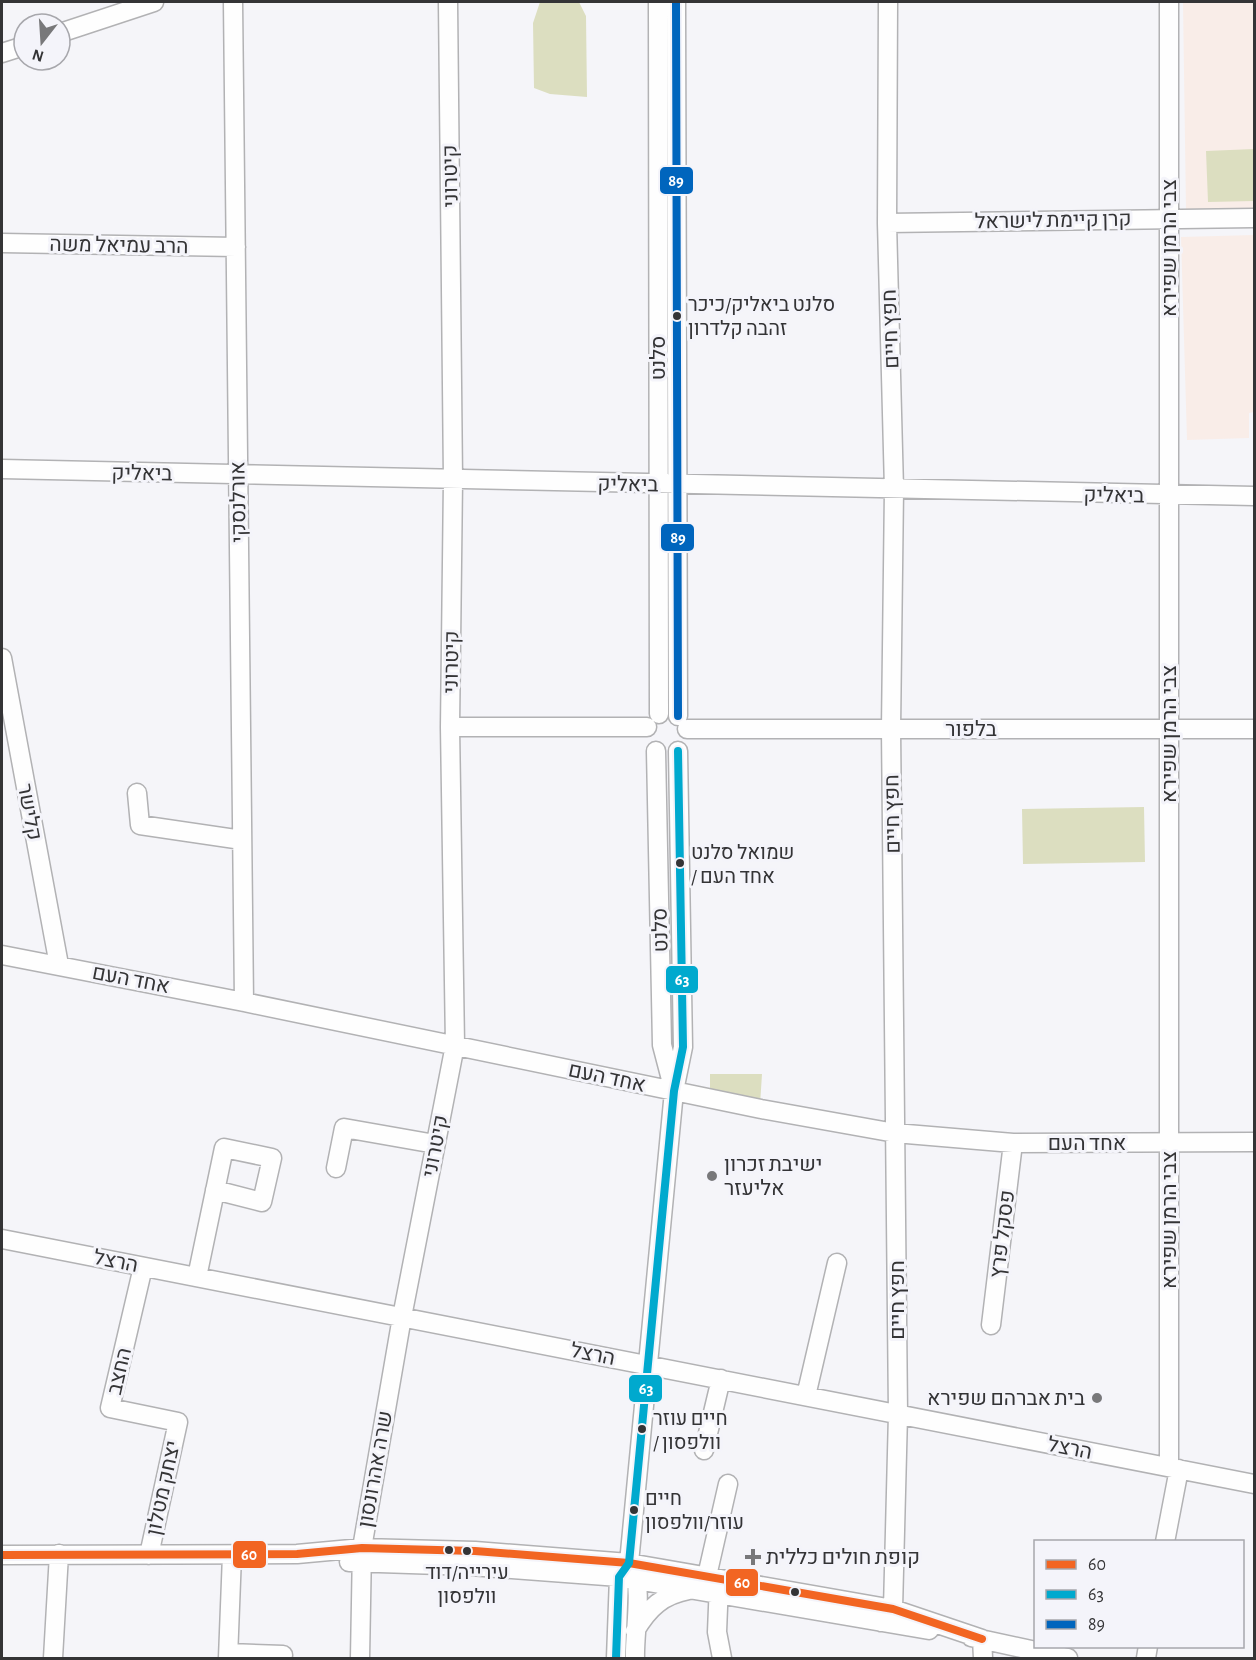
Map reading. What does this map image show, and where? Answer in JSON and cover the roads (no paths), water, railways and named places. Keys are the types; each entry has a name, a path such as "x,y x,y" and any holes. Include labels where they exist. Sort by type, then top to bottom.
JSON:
{"street":[{"path":"72,29 154,2"},
{"name":"אורלנסקי","path":"233,2 244,1002"},
{"name":"קיטרוני","path":"402,1317 455,1046 450,728 453,480 448,2"},
{"name":"סלנט","path":"653,720 658,484 658,2"},
{"name":"סלנט","path":"676,2 677,485 683,722"},
{"name":"חפץ חיים","path":"887,1616 898,1414 891,729 894,489 887,223 888,2"},
{"name":"צבי הרמן שפירא","path":"1165,1540 1174,1468 1169,1143 1169,2"},
{"name":"קרן קיימת לישראל","path":"887,223 1254,218"},
{"name":"הרב עמיאל משה","path":"2,243 236,247"},
{"name":"ביאליק","path":"2,469 1169,496 1254,496"},
{"name":"קלישר","path":"2,658 59,965"},
{"path":"450,728 653,720 665,712 683,722 686,741 678,751 667,754 656,751 647,741 653,720"},
{"name":"בלפור","path":"683,722 891,729 1254,729"},
{"name":"סלנט","path":"656,751 662,1045 674,1091"},
{"name":"סלנט","path":"674,1091 683,1047 678,751"},
{"path":"137,794 140,825 243,840"},
{"name":"אחד העם","path":"2,955 244,1002 674,1091 896,1133 1013,1143 1254,1142"},
{"path":"616,1659 648,1365 674,1091"},
{"path":"336,1168 344,1128 435,1144"},
{"name":"פסקל פרץ","path":"991,1325 1013,1143"},
{"path":"197,1277 215,1190"},
{"name":"הרצל","path":"2,1239 1254,1484"},
{"path":"806,1396 837,1263"},
{"name":"החצב","path":"144,1267 110,1408 178,1422"},
{"name":"שרה אהרונסון","path":"360,1659 361,1556 402,1317"},
{"path":"701,1450 719,1379"},
{"name":"יצחק מטלון","path":"149,1554 178,1422"},
{"path":"722,1659 709,1585 728,1484"},
{"path":"2,1555 297,1554 361,1556 475,1551 624,1570 887,1616 1068,1659"},
{"path":"53,1659 59,1554"},
{"path":"232,1555 229,1656 283,1655"},
{"path":"624,1570 638,1579 709,1585"},
{"path":"635,1659 634,1632 638,1579"},
{"path":"634,1632 652,1606 672,1594 709,1585"},
{"path":"982,1639 982,1659"}],"place":[{"name":"סלנט ביאליק/כיכר זהבה קלדרון","path":"677,316"},
{"name":"שמואל סלנט / אחד העם","path":"680,863"},
{"name":"ישיבת זכרון אליעזר","path":"712,1176"},
{"name":"בית אברהם שפירא","path":"1097,1398"},
{"name":"חיים עוזר / וולפסון","path":"642,1429"},
{"name":"חיים עוזר/וולפסון","path":"634,1510"},
{"name":"עירייה/דוד וולפסון","path":"467,1551"},
{"name":"קופת חולים כללית","path":"753,1557"}]}
